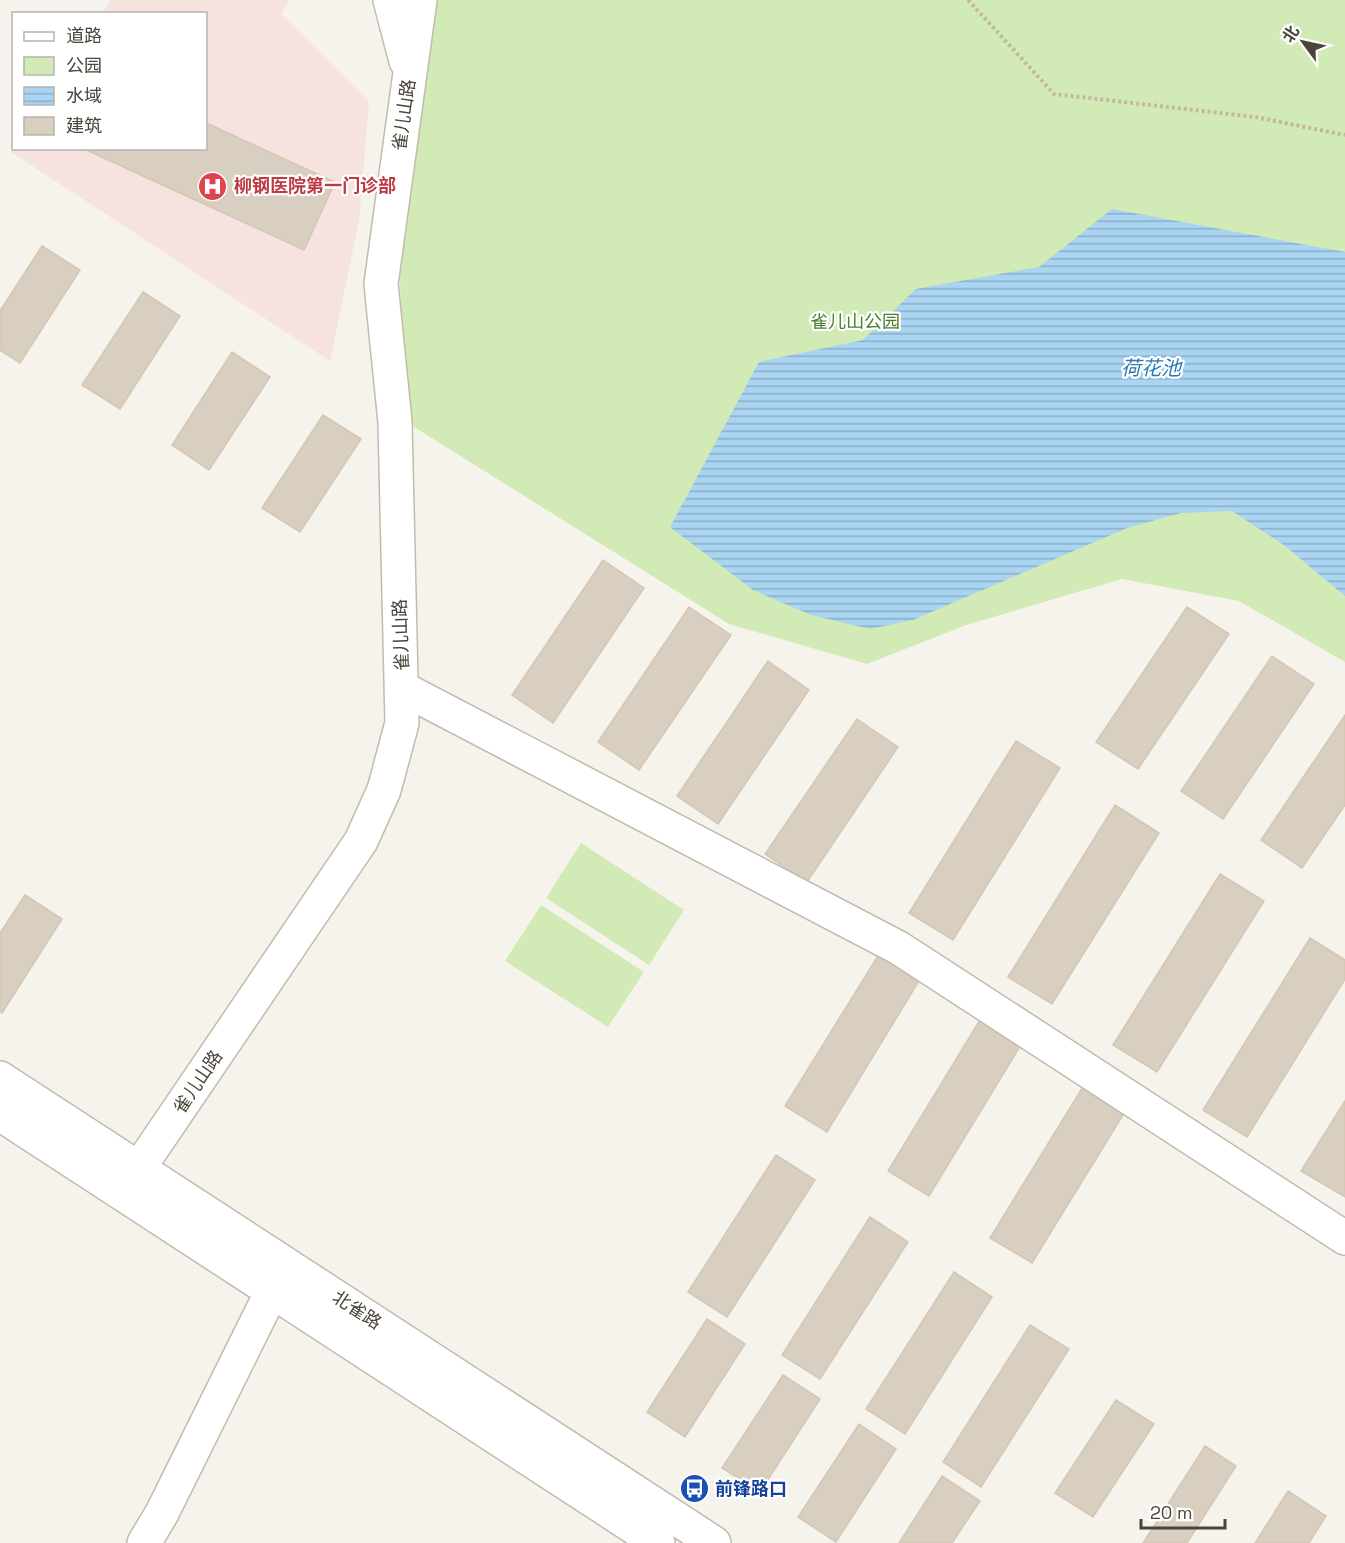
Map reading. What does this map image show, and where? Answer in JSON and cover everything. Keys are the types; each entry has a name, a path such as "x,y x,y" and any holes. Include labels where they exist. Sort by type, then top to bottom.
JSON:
{"street":[{"path":"390,0 410,74"},
{"name":"雀儿山路","path":"130,1180 361,841 384,790 402,723 395,422 381,284 420,0"},
{"path":"402,688 899,948 1345,1238"},
{"name":"北雀路","path":"0,1078 272,1291 658,1543"},
{"name":"北雀路","path":"0,1114 130,1180 714,1543"},
{"path":"144,1543 162,1513 272,1291"}],"path":[{"path":"968,0 1054,94 1255,117 1345,135"}],"shaded area":[{"name":"柳钢医院第一门诊部","path":"111,0 290,0 281,14 369,102 359,221 330,361 11,152 12,150 207,150 207,12 103,12"}],"green space":[{"name":"雀儿山公园","path":"433,0 1345,0 1345,662 1239,601 1122,579 966,625 867,664 729,624 403,420 400,277 422,74"},
{"path":"581,843 684,910 649,965 546,898"},
{"path":"541,905 644,972 608,1027 505,961"}],"water":[{"name":"荷花池","path":"1112,209 1345,252 1345,596 1284,545 1232,511 1181,513 1127,528 913,620 870,629 811,615 753,590 670,527 759,362 863,340 916,289 1039,267"}],"building":[{"path":"207,123 335,182 304,250 86,150 207,150"},
{"path":"42,246 80,270 20,363 0,350 0,311"},
{"path":"143,292 180,316 120,409 82,385"},
{"path":"232,352 270,377 209,470 172,445"},
{"path":"323,415 361,439 300,532 262,508"},
{"path":"603,560 644,588 553,723 512,695"},
{"path":"689,607 731,635 639,770 598,742"},
{"path":"1187,607 1229,634 1138,769 1096,742"},
{"path":"1272,656 1314,684 1223,819 1181,791"},
{"path":"768,661 809,690 718,824 677,796"},
{"path":"1345,715 1345,805 1302,868 1261,840"},
{"path":"857,719 898,747 807,882 765,854"},
{"path":"1016,741 1060,768 953,940 909,913"},
{"path":"1115,805 1159,833 1052,1004 1008,977"},
{"path":"1220,874 1264,901 1157,1072 1113,1045"},
{"path":"25,895 62,919 2,1013 0,1011 0,933"},
{"path":"1310,938 1345,960 1345,979 1247,1137 1203,1110"},
{"path":"884,946 925,971 827,1132 785,1106"},
{"path":"986,1010 1027,1035 929,1196 888,1171"},
{"path":"1089,1077 1131,1102 1032,1263 990,1238"},
{"path":"1345,1101 1345,1197 1301,1171"},
{"path":"776,1155 815,1180 727,1317 688,1292"},
{"path":"870,1217 908,1242 820,1379 782,1355"},
{"path":"954,1272 992,1297 905,1434 866,1409"},
{"path":"707,1319 745,1344 685,1437 647,1412"},
{"path":"1030,1325 1069,1349 981,1487 943,1462"},
{"path":"783,1375 820,1399 760,1492 722,1468"},
{"path":"1116,1400 1154,1424 1093,1517 1055,1493"},
{"path":"859,1424 896,1449 836,1542 798,1517"},
{"path":"1205,1446 1236,1466 1187,1543 1143,1543"},
{"path":"942,1476 980,1501 952,1543 899,1543"},
{"path":"1288,1491 1326,1516 1309,1543 1255,1543"}],"place":[{"name":"柳钢医院第一门诊部","path":"213,186"},
{"name":"前锋路口","path":"694,1489"}]}
